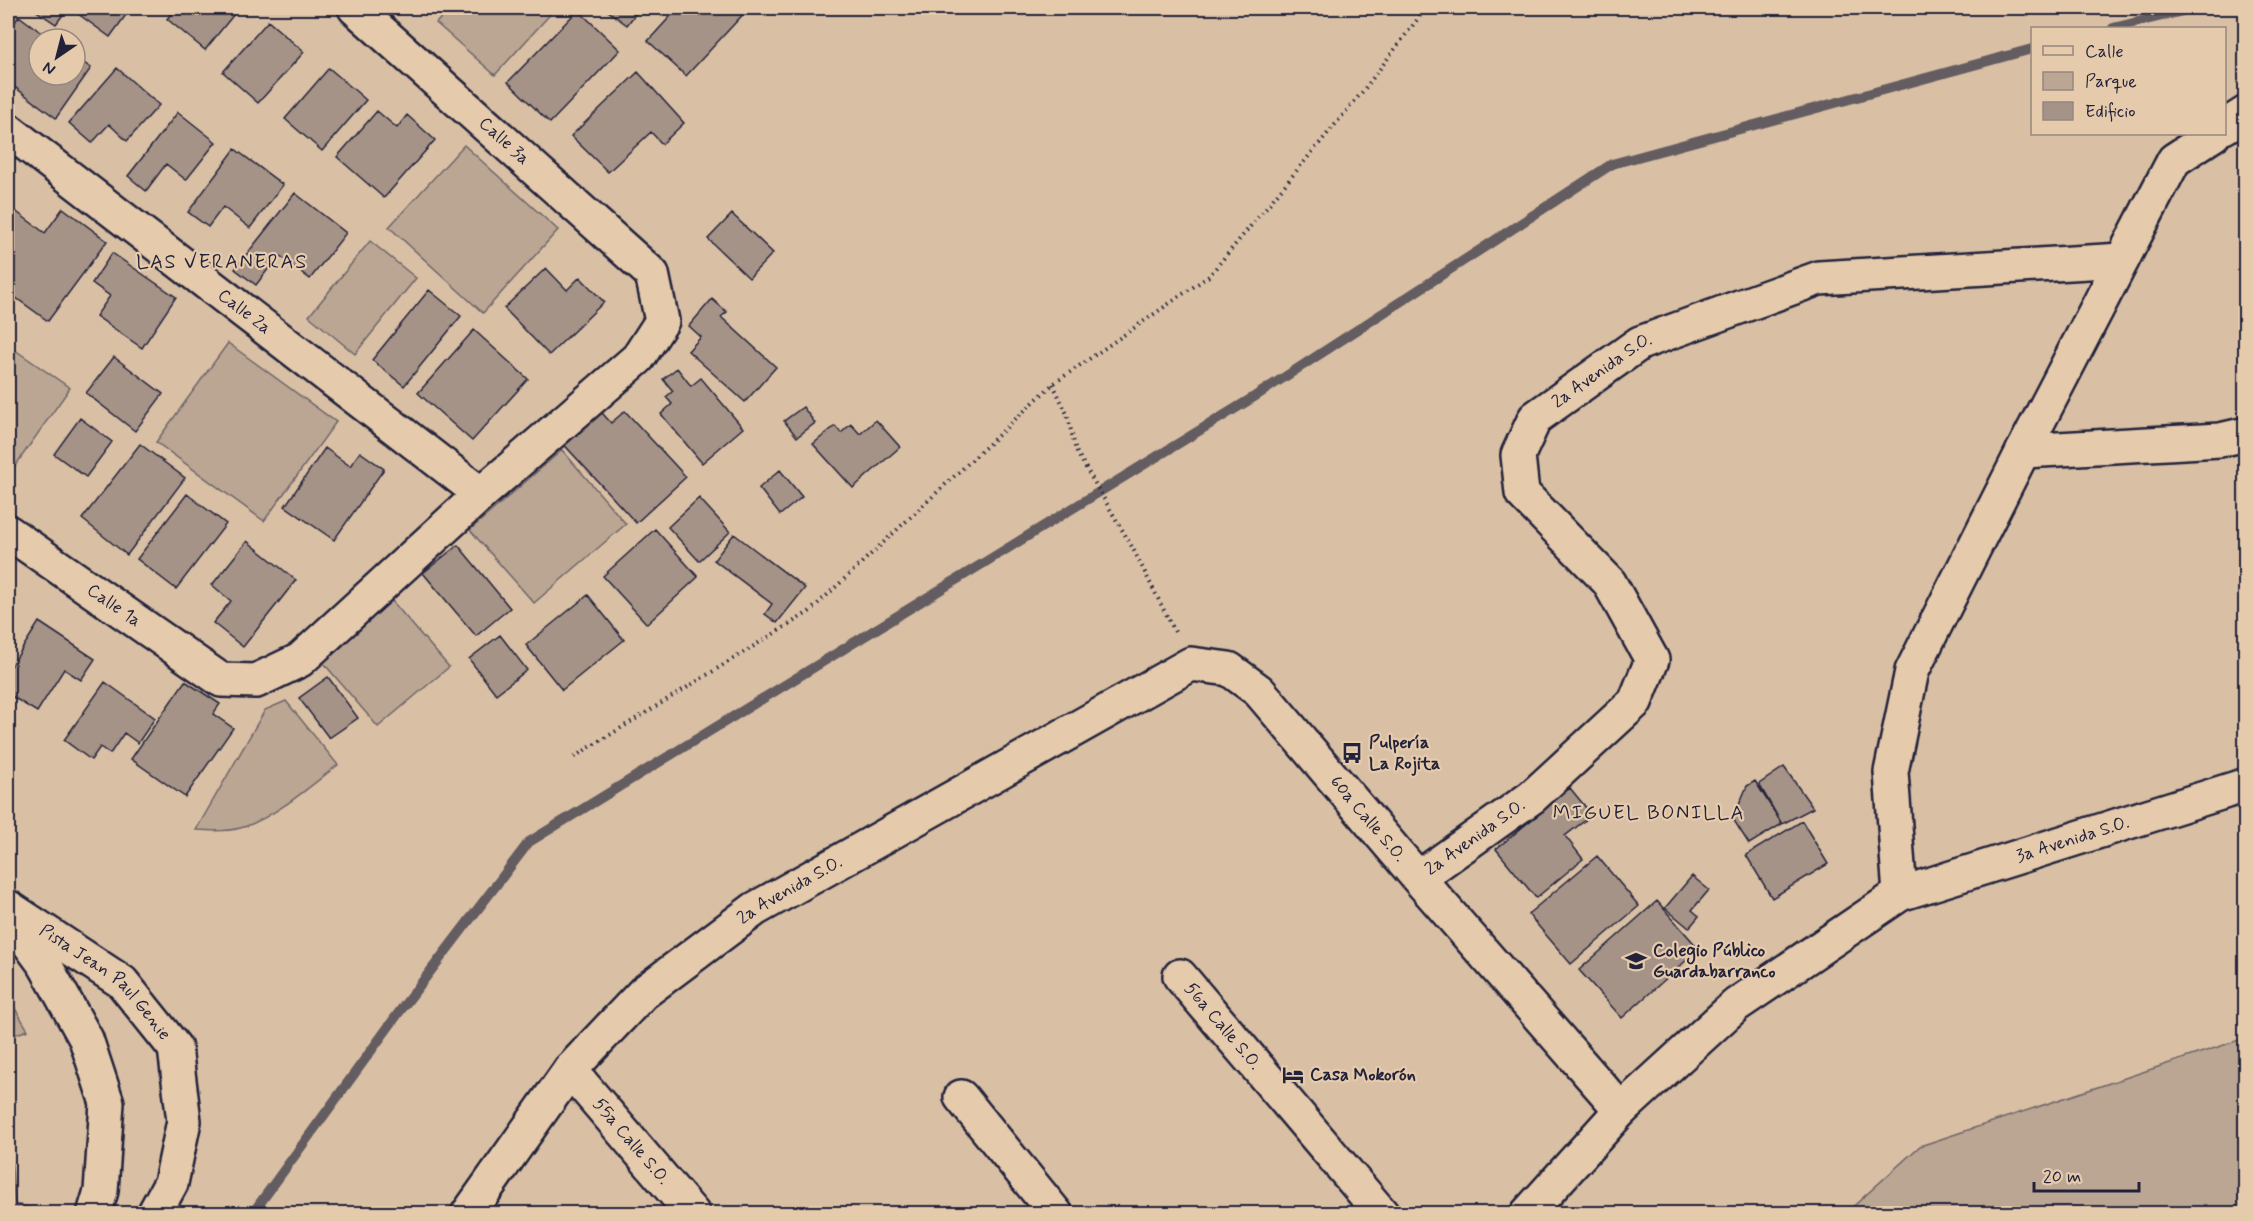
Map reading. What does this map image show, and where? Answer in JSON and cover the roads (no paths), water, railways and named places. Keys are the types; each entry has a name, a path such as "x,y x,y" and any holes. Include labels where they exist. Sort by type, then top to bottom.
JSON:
{"street":[{"name":"Calle 3a","path":"355,8 652,274 662,321 638,358 482,494"},
{"path":"2226,126 2246,113"},
{"name":"Calle 2a","path":"8,130 482,494"},
{"path":"1900,894 1891,772 1912,671 2023,451 2175,160 2212,135"},
{"name":"2a Avenida S.O.","path":"1418,878 1532,797 1635,702 1652,660 1609,582 1522,493 1518,454 1535,418 1640,343 1820,278 2122,260"},
{"path":"2023,451 2220,440 2246,434"},
{"name":"Calle 1a","path":"8,532 221,680 256,681 300,660 482,494"},
{"name":"2a Avenida S.O.","path":"468,1214 570,1070 643,993 755,909 1191,664"},
{"name":"60a Calle S.O.","path":"1191,664 1229,669 1259,691 1418,878 1621,1110"},
{"name":"3a Avenida S.O.","path":"1621,1110 1736,1005 1900,894 2246,785"},
{"name":"Pista Jean Paul Genie","path":"8,907 122,982 175,1048 184,1121 171,1183 154,1214"},
{"name":"Pista Jean Paul Genie","path":"8,915 45,966 86,1039 107,1103 101,1191 94,1214"},
{"name":"56a Calle S.O.","path":"1180,976 1382,1214"},
{"name":"55a Calle S.O.","path":"570,1070 693,1214"},
{"path":"961,1097 1056,1214"},
{"path":"1527,1214 1621,1110"}],"waterway":[{"path":"2117,27 2195,8"},
{"path":"252,1214 400,1011 529,842 1254,397 1612,164 2031,49"}],"place":[{"name":"Pulpería La Rojita","path":"1352,753"},
{"name":"Colegio Público Guardabarranco","path":"1636,961"},
{"name":"Casa Mokorón","path":"1293,1075"}],"district":[{"name":"LAS VERANERAS","path":"222,262"},
{"name":"MIGUEL BONILLA","path":"1649,813"}]}
